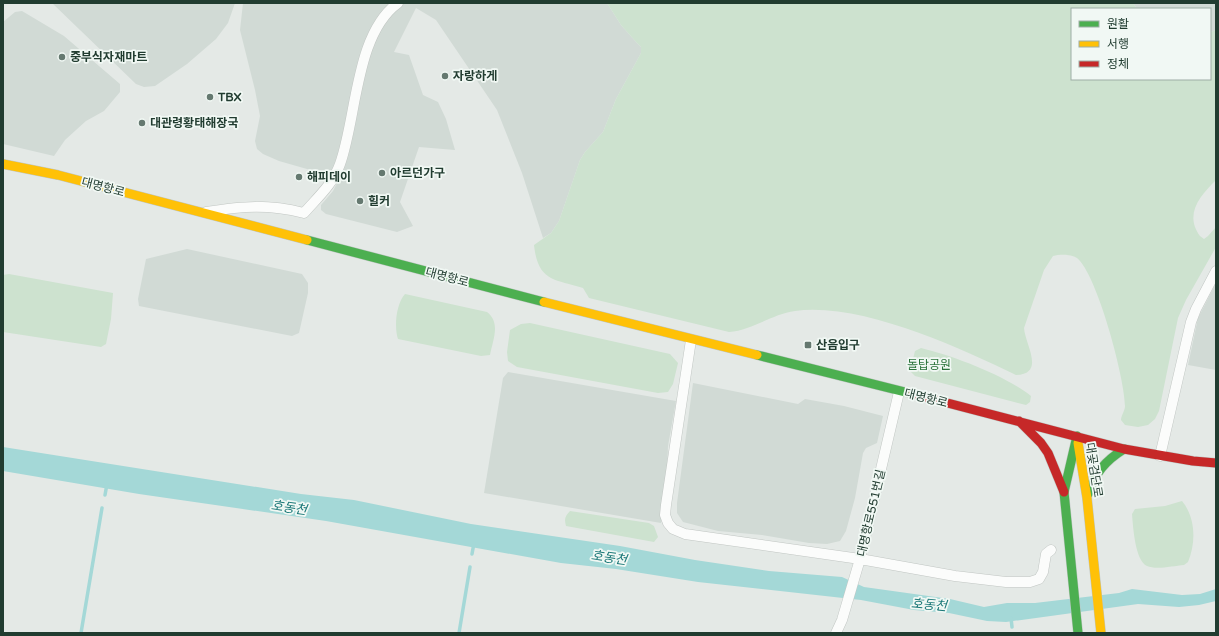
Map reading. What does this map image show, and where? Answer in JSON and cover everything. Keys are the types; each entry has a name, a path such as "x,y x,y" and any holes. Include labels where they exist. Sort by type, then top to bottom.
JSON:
{"main road":[{"name":"대명항로","path":"3,164 58,175 691,340 1018,420 1124,449 1160,456 1216,463"},
{"path":"1018,420 1041,443 1048,453 1064,492"},
{"name":"대곶검단로","path":"1077,436 1064,492 1078,632"},
{"name":"대곶검단로","path":"1077,436 1087,498 1101,630"},
{"path":"1087,498 1094,476 1101,465 1110,457 1124,449"}],"street":[{"name":"대명항로","path":"202,213 243,206 264,206 304,213 334,177 344,151 360,77 369,47 382,21 388,12 398,3"},
{"path":"1160,456 1191,322 1199,302 1216,271"},
{"path":"691,340 665,515 668,523 673,529 700,537 955,576 1006,582 1030,582 1039,579 1043,572 1046,554 1051,550"},
{"name":"대명항로551번길","path":"836,633 860,562 899,392"}],"shaded area":[{"path":"52,3 235,3 228,23 216,39 187,64 155,86 144,87 136,84"},
{"path":"243,3 607,3 621,25 641,47 641,53 616,99 603,132 585,152 580,160 559,221 551,233 543,238 522,173 497,110 436,20 416,8 394,52 409,55 423,95 438,102 446,119 455,150 419,147 400,202 413,226 397,232 326,214 321,210 321,205 333,191 338,181 328,175 279,161 263,154 257,149 255,141 260,116 240,30"},
{"path":"1133,3 1216,3 1216,30 1211,32 1211,8 1136,8"},
{"path":"22,11 64,36 120,84 120,92 104,111 86,121 76,130 65,140 54,156 3,144 3,22 15,12"},
{"path":"187,249 302,274 308,283 308,293 299,333 292,336 139,306 138,299 146,259"},
{"path":"1216,283 1216,370 1188,365 1198,318"},
{"path":"508,372 676,401 668,446 667,472 661,507 661,523 484,493 503,378"},
{"path":"693,383 798,404 805,399 844,406 883,416 877,443 866,448 863,453 855,498 846,531 840,541 827,544 809,543 762,535 718,531 683,522 677,513 677,503"}],"green space":[{"path":"607,3 1133,3 1136,8 1071,8 1071,80 1211,80 1211,32 1216,30 1216,180 1204,192 1196,206 1194,220 1195,228 1204,239 1216,227 1216,247 1186,300 1178,318 1159,411 1155,419 1148,425 1138,427 1125,425 1121,420 1125,408 1124,393 1115,352 1101,305 1085,268 1077,258 1069,255 1053,256 1044,270 1024,328 1032,357 1032,364 1030,369 1025,373 1016,375 938,340 908,329 849,313 821,310 795,311 778,315 738,331 729,332 589,298 583,288 563,283 549,277 539,266 534,245 551,233 559,221 580,160 585,152 603,132 616,99 641,53 641,47 621,25"},
{"path":"9,274 113,293 111,319 106,344 101,347 3,332 3,275"},
{"path":"405,294 487,312 494,321 495,326 490,355 481,356 398,339 396,328 398,309"},
{"path":"530,323 670,354 678,363 673,384 668,392 658,393 517,367 508,361 507,352 510,330 521,324"},
{"name":"돌탑공원","path":"921,348 963,361 993,374 1020,388 1031,396 1030,402 1026,405 915,376 910,371 915,351"},
{"path":"1182,501 1190,515 1193,531 1191,555 1188,562 1184,565 1155,568 1147,566 1143,563 1137,551 1132,514 1135,509 1165,506"},
{"path":"570,511 649,523 654,526 658,537 654,542 566,526 565,518"}],"water":[{"name":"호동천","path":"3,447 301,494 354,500 471,524 620,546 695,560 769,571 842,577 864,587 950,599 984,607 1007,603 1035,603 1119,593 1132,589 1182,595 1200,594 1216,589 1216,601 1199,605 1179,607 1138,604 1006,622 987,621 949,613 914,610 861,600 698,582 616,569 561,563 326,521 139,494 3,471"}],"waterway":[{"path":"105,495 107,484"},
{"path":"81,633 102,508"},
{"path":"472,554 474,543"},
{"path":"459,633 470,567"},
{"path":"1011,618 1012,627"}],"traffic: fast":[{"path":"307,240 544,302"},
{"path":"757,355 913,394"},
{"path":"1077,436 1064,492 1078,633"},
{"path":"1088,494 1097,474 1111,458 1124,449"}],"traffic: slow":[{"path":"3,164 58,175 307,240"},
{"path":"544,302 757,355"},
{"path":"1078,443 1087,498 1101,633"}],"traffic: jam":[{"path":"913,394 1124,449 1193,461 1216,463"},
{"path":"1019,421 1041,443 1048,453 1064,492"}],"place":[{"name":"중부식자재마트","path":"62,57"},
{"name":"자랑하게","path":"445,76"},
{"name":"TBX","path":"210,97"},
{"name":"대관령황태해장국","path":"142,123"},
{"name":"아르던가구","path":"382,173"},
{"name":"해피데이","path":"299,177"},
{"name":"힐커","path":"360,201"},
{"name":"산음입구","path":"808,345"}]}
